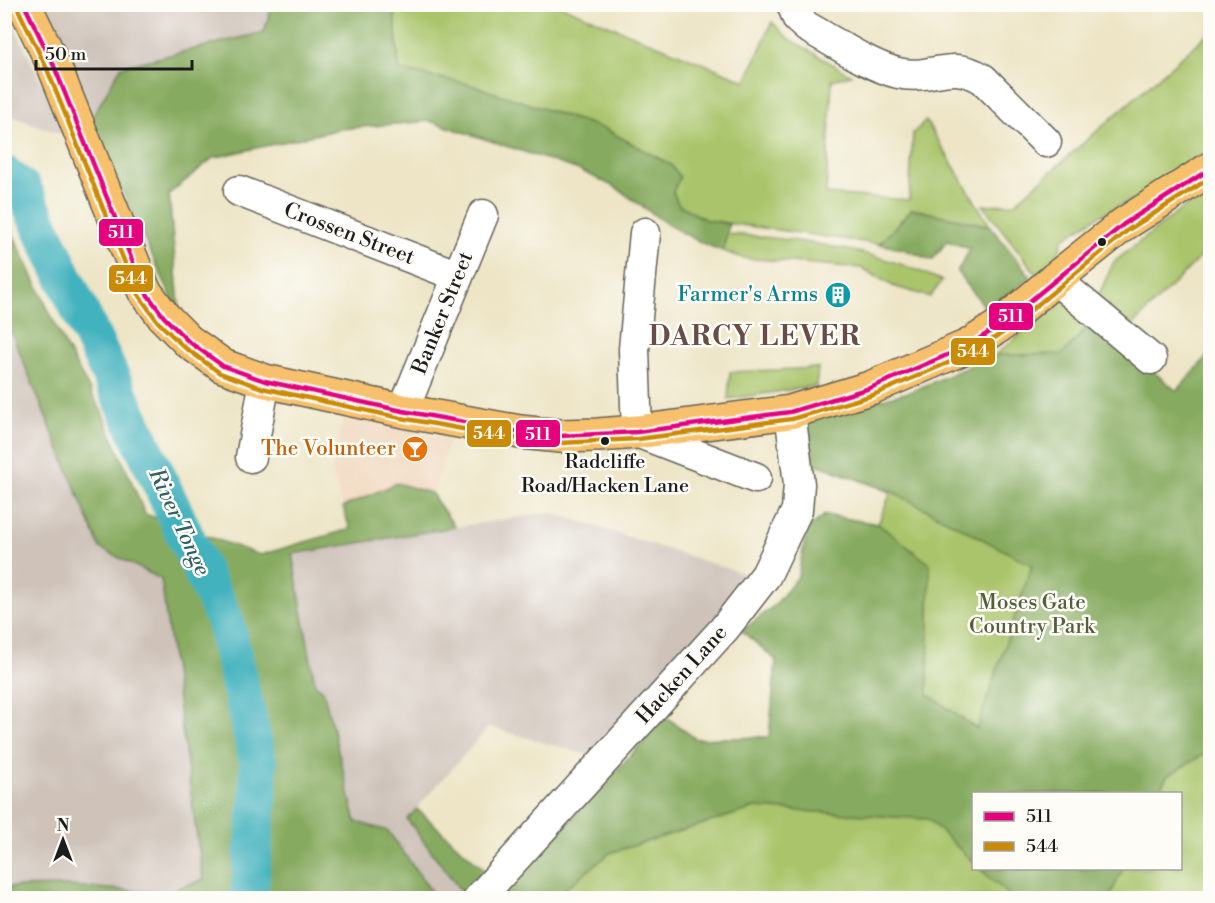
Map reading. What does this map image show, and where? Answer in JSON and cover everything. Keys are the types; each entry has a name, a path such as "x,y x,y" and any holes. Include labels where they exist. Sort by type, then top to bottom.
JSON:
{"main road":[{"path":"24,4 54,66 144,290 164,317 188,342 223,366 265,381 403,411 520,432 560,436 637,432 790,412 870,388 968,346 1002,324 1124,224 1210,169"}],"street":[{"path":"792,4 798,19 807,27 896,73 918,76 957,69 975,74 983,79 1046,142"},
{"name":"Crossen Street","path":"239,191 458,276"},
{"name":"Banker Street","path":"403,411 483,215"},
{"path":"645,233 634,349 637,432 756,478"},
{"path":"1051,283 1150,359"},
{"path":"250,457 265,381"},
{"name":"Hacken Lane","path":"479,898 724,629 766,575 798,510 799,484 790,412"}],"shaded area":[{"path":"39,5 272,5 264,32 210,47 90,121"},
{"path":"5,6 67,136 5,114"},
{"path":"4,317 100,548 161,579 203,881 162,893 69,886 5,887"},
{"path":"345,411 449,439 439,478 431,493 397,483 343,507 331,472"},
{"path":"550,512 748,575 700,637 591,756 489,727 407,819 464,895 463,898 436,898 388,831 356,822 323,690 315,684 292,553"}],"green space":[{"path":"272,5 394,5 399,70 464,83 605,129 671,165 680,177 673,192 679,205 706,220 729,224 723,251 670,226 615,187 579,170 430,121 340,129 213,158 169,194 180,316 90,121 121,67 264,32"},
{"path":"394,5 559,5 746,81 772,22 788,38 851,75 832,80 826,194 909,200 913,133 926,121 990,226 912,209 879,244 706,220 678,205 673,192 671,165 605,129 464,83 399,70"},
{"path":"1210,32 1210,149 1142,195 1097,217 1063,239 1056,261 1037,275 983,205 1014,204"},
{"path":"1210,187 1210,247 1131,327 1094,298 1100,292 1114,262"},
{"path":"912,209 990,226 1031,277 988,311 957,272 970,249 947,241 932,260 903,249 879,244"},
{"path":"4,215 65,345 103,414 145,514 260,555 350,529 343,507 397,483 431,493 455,527 292,554 315,684 323,690 356,822 388,831 436,898 5,898 5,887 69,886 162,893 203,880 161,579 100,548 5,317"},
{"path":"726,234 837,247 891,261 942,281 930,297 893,286 862,268 743,258 723,251"},
{"name":"Moses Gate Country Park","path":"1065,299 1210,439 1210,898 499,898 666,717 696,739 770,737 776,660 742,631 776,604 798,577 807,530 825,515 878,524 891,492 811,462 807,419 913,391 995,355"},
{"name":"Moses Gate Country Park","path":"1093,322 1177,391 1210,353 1210,753 1206,753 1167,776 1159,792 972,792 972,861 928,819 755,808 610,853 554,898 499,898 666,717 696,739 769,737 776,660 742,631 776,604 798,577 807,530 825,515 878,524 930,564 928,694 977,729 1032,565 891,491 811,462 807,419 913,391 995,355 1062,354"},
{"path":"818,368 816,386 728,399 730,372"},
{"path":"417,809 487,872 464,895 407,819"},
{"path":"981,870 1123,870 1109,898 1012,898"}],"waterway":[{"name":"River Tonge","path":"4,174 23,189 225,621 258,761 258,796 249,898"}],"transit line":[{"name":"511","path":"24,4 54,66 144,290 164,317 188,341 223,366 265,381 403,411 520,432 560,436 637,432 790,412 870,388 968,346 1002,324 1124,224 1210,169"},
{"name":"544","path":"17,7 47,69 137,293 158,322 184,347 220,373 262,388 401,418 519,439 560,443 638,439 792,419 873,395 971,353 1007,330 1128,230 1210,178"}],"place":[{"name":"Farmer's Arms","path":"838,295"},
{"name":"Radcliffe Road/Hacken Lane","path":"605,441"},
{"name":"The Volunteer","path":"415,449"}],"district":[{"name":"DARCY LEVER","path":"755,337"}]}
